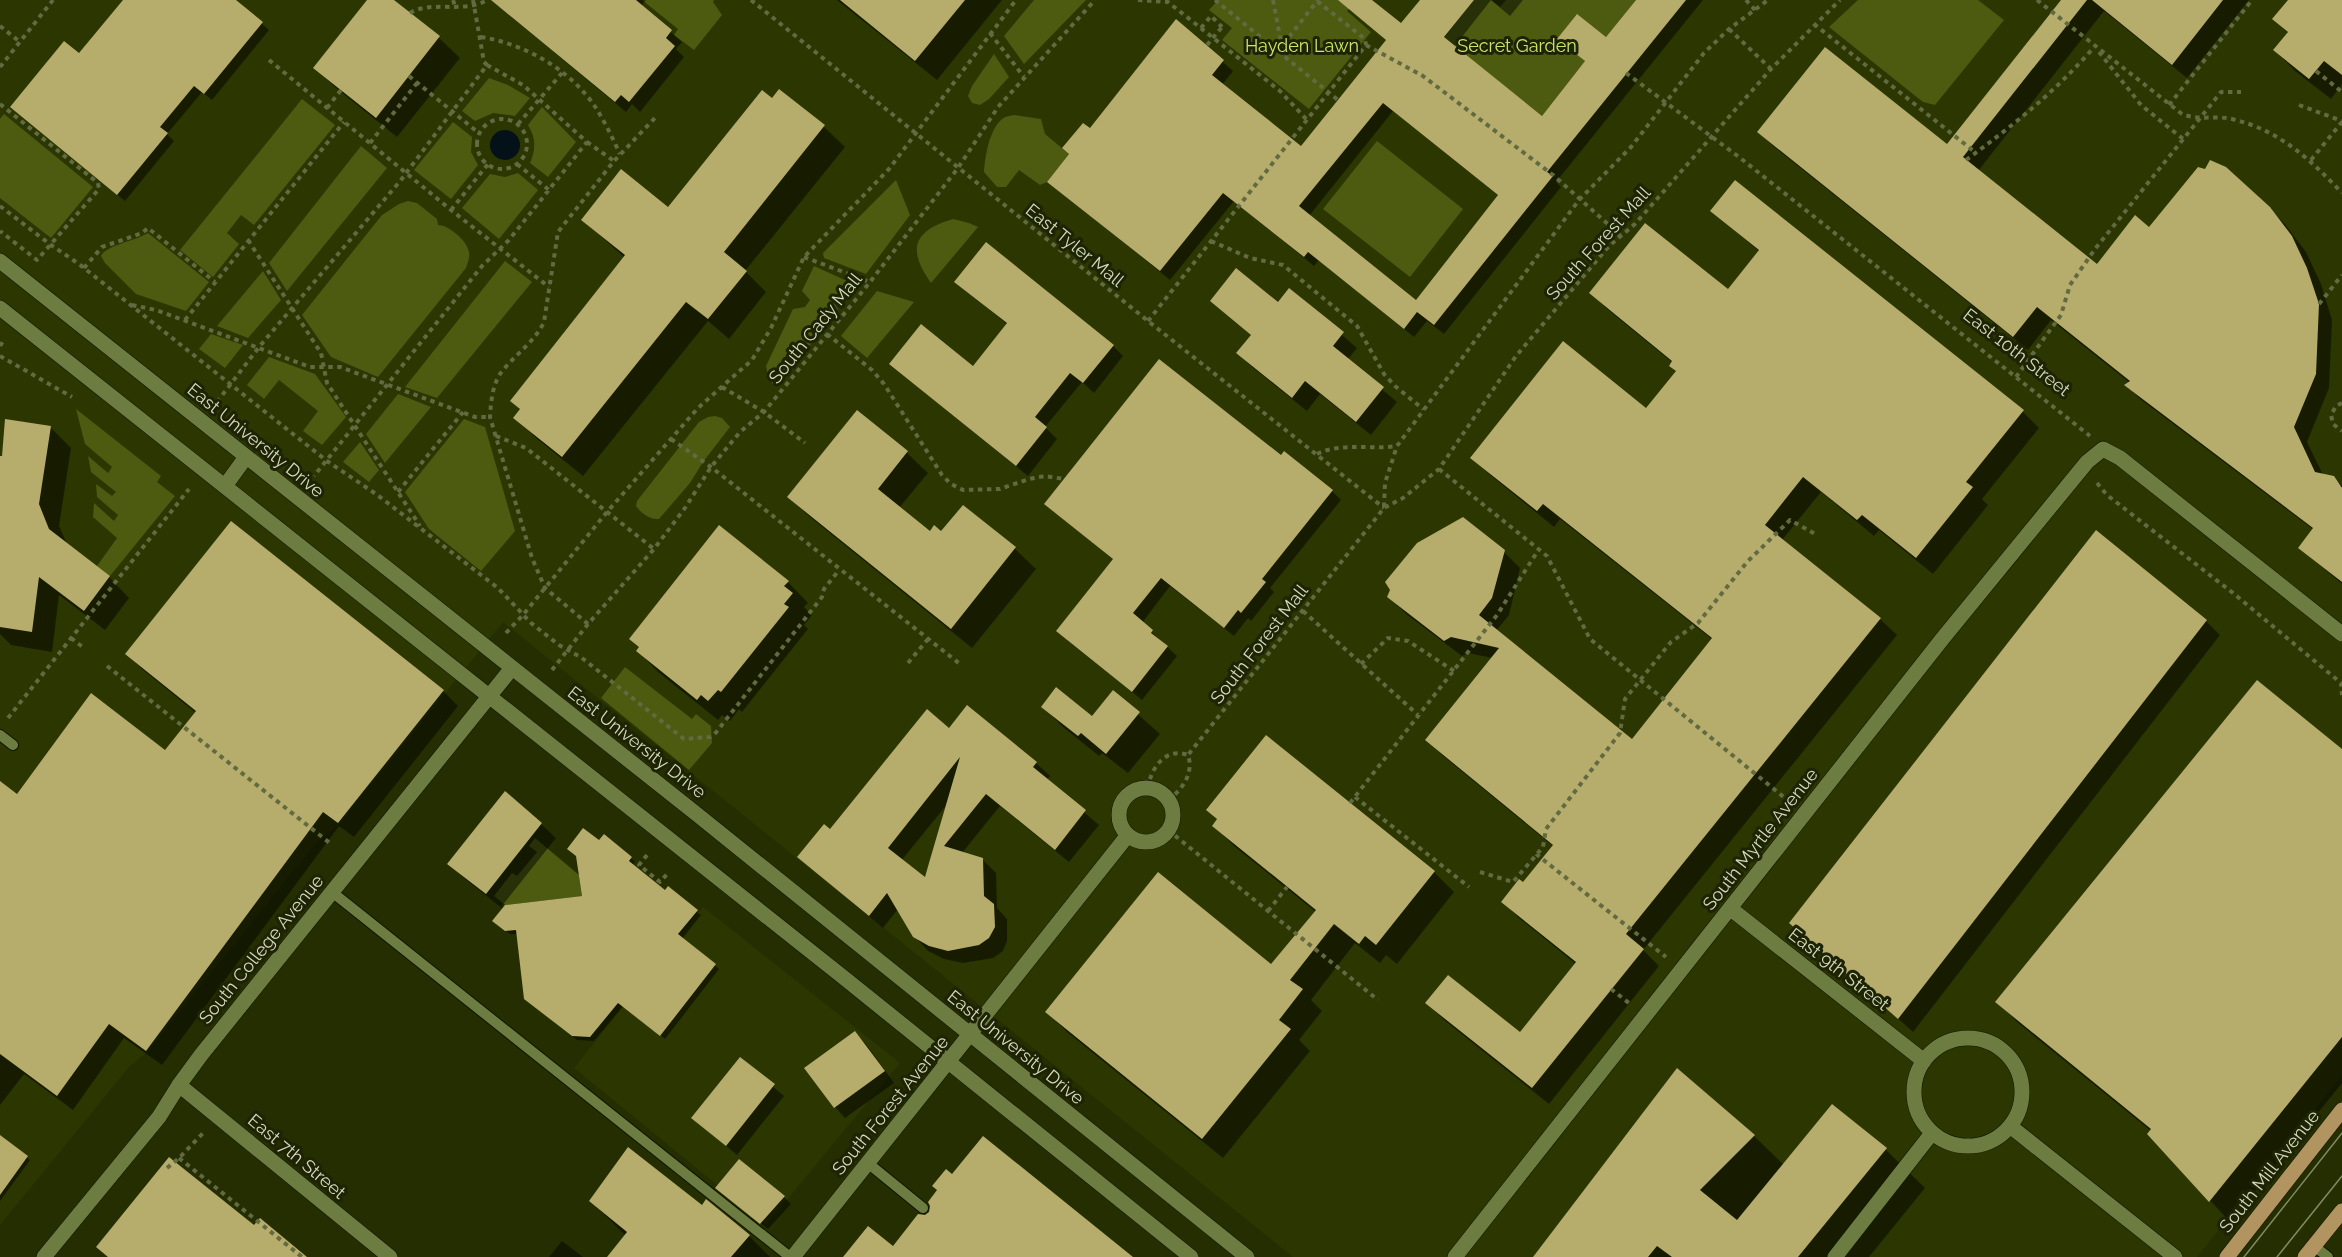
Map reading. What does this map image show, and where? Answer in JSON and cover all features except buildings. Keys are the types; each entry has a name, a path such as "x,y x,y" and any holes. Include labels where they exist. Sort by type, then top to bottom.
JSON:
{"main road":[{"name":"South Mill Avenue","path":"2227,1257 2342,1110"},
{"path":"2309,1252 2342,1211"}],"street":[{"name":"East University Drive","path":"0,261 1247,1257"},
{"path":"0,308 490,696 1191,1257"},
{"path":"2103,449 2120,458 2342,634"},
{"name":"South Myrtle Avenue","path":"1455,1257 1943,638 2087,462 2103,449"},
{"path":"225,486 246,457"},
{"name":"South College Avenue","path":"44,1257 159,1117 178,1085 512,668"},
{"path":"1156,789 1168,800 1173,815 1168,830 1154,841 1136,840 1128,835 1120,822 1120,807 1123,800 1134,790 1156,789"},
{"name":"South Forest Avenue","path":"791,1257 971,1036 1128,835"},
{"name":"East 9th Street","path":"1731,909 1924,1061"},
{"path":"1968,1038 1985,1041 2000,1049 2012,1062 2020,1077 2022,1094 2019,1111 2010,1126 1997,1138 1982,1145 1964,1146 1947,1142 1932,1133 1922,1121 1915,1106 1913,1090 1916,1074 1924,1061 1936,1048 1951,1041 1968,1038"},
{"name":"East 7th Street","path":"178,1085 390,1257"},
{"path":"2010,1126 2175,1257"},
{"path":"1836,1257 1932,1133"}],"lane":[{"path":"0,735 13,745"},
{"path":"332,892 791,1257"},
{"path":"868,1164 923,1208"},
{"path":"2309,1252 2328,1257"}],"path":[{"path":"0,67 53,0"},
{"path":"453,0 455,6"},
{"path":"410,13 418,6 455,6 487,0"},
{"name":"East Tyler Mall","path":"751,0 1148,321 1384,508"},
{"path":"506,633 524,615 606,512 698,408 752,360 771,328 804,257 889,169 915,132 972,62 990,33 1016,0"},
{"name":"South Cady Mall","path":"552,670 588,624 654,549 685,508 711,467 740,432 764,412 870,282 958,168 998,108 1095,0"},
{"path":"1138,0 1168,2 1280,91 1307,120"},
{"path":"1215,0 1338,100"},
{"path":"1273,0 1280,37 1284,44"},
{"path":"1746,0 1755,10"},
{"name":"South Forest Mall","path":"1384,508 1385,483 1397,446 1579,200 1631,147 1704,53 1729,29 1768,0"},
{"name":"South Forest Mall","path":"1168,800 1182,787 1190,770 1188,755 1384,508 1403,498 1439,470 1516,356 1608,246 1635,224 1710,136 1838,0"},
{"path":"2037,0 2182,114 2199,119 2229,118 2257,126 2286,141 2311,160 2342,193"},
{"path":"2169,105 2252,0"},
{"path":"1148,321 1366,45 1365,39 1318,1 1278,51"},
{"path":"473,2 484,62 523,85 587,142 614,160"},
{"path":"1201,28 1211,16 1222,27 1207,45"},
{"path":"1814,24 1976,153"},
{"path":"0,26 20,42"},
{"path":"1729,29 1772,69"},
{"path":"990,33 1024,77"},
{"path":"481,37 517,46 539,57 562,73 593,104 620,154"},
{"path":"1366,45 1423,76 1553,176 1620,235"},
{"path":"2095,46 2141,105 2183,139"},
{"path":"1966,160 2033,110 2067,79 2095,46"},
{"path":"269,60 405,173 549,287"},
{"path":"217,402 405,173 487,65"},
{"path":"2316,71 2342,92"},
{"path":"518,124 562,73"},
{"name":"East 10th Street","path":"1626,74 1710,136 2084,430 2103,449"},
{"path":"409,76 480,134"},
{"path":"370,143 417,83"},
{"path":"327,108 341,90"},
{"path":"2016,377 2061,315 2070,285 2076,276 2183,139 2221,92 2241,92"},
{"path":"2298,105 2342,122 2311,160"},
{"path":"0,231 38,260 99,189 98,183 1,107"},
{"path":"588,624 545,588 532,558 490,417 492,396 500,375 539,333 544,322 558,232 614,160 655,118"},
{"path":"504,119 518,124 523,130 527,144 522,158 517,164 502,168 488,164 478,150 480,134 489,122 504,119"},
{"path":"184,320 344,122"},
{"path":"314,476 482,266 500,250 587,142"},
{"path":"451,210 488,164"},
{"path":"517,164 549,190"},
{"path":"0,206 132,305 327,461 376,494 498,588 524,615 567,650 582,658 684,739 714,735 822,597 824,589 839,570"},
{"path":"84,268 102,247 142,233 148,228 215,282"},
{"path":"248,240 321,353 327,383 422,530"},
{"path":"1211,241 1250,258 1283,265 1357,326 1384,374 1423,409"},
{"path":"804,257 870,282"},
{"path":"2319,304 2342,275"},
{"path":"132,305 156,310 260,347 310,368 340,366 475,417 490,417"},
{"path":"827,334 872,370 884,384 942,475 951,484 963,490 1000,489 1029,478 1045,476 1064,479"},
{"path":"0,346 4,340"},
{"path":"0,356 72,397"},
{"path":"722,387 764,412 805,443"},
{"path":"2342,403 2336,406 2331,415 2333,424 2342,431"},
{"path":"398,492 463,412"},
{"path":"496,436 526,448 654,549"},
{"path":"671,439 711,467 960,664"},
{"path":"1317,454 1332,447 1397,446"},
{"path":"1439,470 1547,556 1590,639 1804,813"},
{"path":"2097,483 2107,495 2234,592 2341,683 2342,695"},
{"path":"8,718 189,489"},
{"path":"1480,872 1513,882 1543,846 1546,829 1620,732 1625,699 1671,642 1698,623 1747,562 1790,520 1817,535"},
{"path":"1350,803 1497,615 1539,549"},
{"path":"1303,611 1418,715"},
{"path":"71,638 84,648"},
{"path":"1361,664 1388,638 1408,641 1454,671"},
{"path":"908,663 928,639"},
{"path":"108,666 331,844"},
{"path":"1148,788 1150,773 1171,753 1178,751 1188,755"},
{"path":"1355,797 1469,887"},
{"path":"1168,830 1378,1000"},
{"path":"1536,854 1666,957"},
{"path":"647,855 639,864 660,882 669,872"},
{"path":"1268,911 1287,886"},
{"path":"1611,989 1629,1003"},
{"path":"167,1168 207,1128"},
{"path":"179,1158 302,1257"}],"shaded area":[{"path":"0,0 2342,0 2342,1075 2197,1257 1293,1257 503,622 339,824 316,843 147,1052 129,1067 0,1225"},
{"path":"505,130 511,131 519,139 519,151 511,159 505,160 499,159 491,151 490,145 491,139 499,131"},
{"path":"703,907 900,1063 766,1225 574,1068"}],"green space":[{"path":"642,0 714,0 713,2 722,15 694,50 674,35 678,29"},
{"path":"1034,0 1086,0 1024,64 1004,36"},
{"name":"Hayden Lawn","path":"1218,0 1356,0 1347,11 1371,32 1309,109 1222,40 1232,28 1209,10"},
{"name":"Secret Garden","path":"1474,0 1491,0 1500,7 1506,0 1636,0 1606,37 1576,15 1558,39 1585,61 1542,116 1444,38"},
{"path":"1858,0 1978,0 2004,20 1935,105 1923,102 1829,27"},
{"path":"994,54 1009,77 989,99 980,105 972,103 968,96 972,86"},
{"path":"489,78 508,85 530,98 515,116 493,113 475,121 462,111"},
{"path":"302,99 335,125 254,225 241,215 227,233 239,244 213,277 180,250"},
{"path":"542,107 576,142 548,177 530,163 534,144 533,134 528,125"},
{"path":"4,114 93,187 51,238 0,198 0,119"},
{"path":"1014,115 1041,119 1045,134 1069,154 1047,182 1040,185 1019,170 1006,187 997,187 984,172 993,131 1003,119"},
{"path":"453,122 472,137 471,152 478,165 451,199 414,170"},
{"path":"1377,141 1463,209 1410,277 1323,209"},
{"path":"361,146 387,168 287,291 269,263"},
{"path":"518,173 538,190 499,239 462,208 490,174 505,177"},
{"path":"896,180 910,215 866,274 824,258 823,253"},
{"path":"408,201 417,203 437,219 438,225 446,227 460,237 468,249 469,258 466,268 378,377 331,357 302,315 382,215"},
{"path":"953,219 978,227 931,283 919,260 918,243 929,229"},
{"path":"148,233 209,282 186,311 136,294 105,263 101,256 115,246"},
{"path":"505,261 532,282 437,398 405,387"},
{"path":"814,266 858,286 851,295 839,293 834,301 838,310 779,384 773,384 769,379 766,366 793,309 805,307 810,300 802,291"},
{"path":"263,271 281,300 248,338 217,326"},
{"path":"877,291 914,302 867,358 841,336"},
{"path":"211,334 243,345 225,368 199,349"},
{"path":"269,357 315,374 346,417 322,445 303,431 318,411 279,380 264,399 247,385"},
{"path":"398,394 431,407 385,463 366,434"},
{"path":"76,409 161,476 157,482 175,496 110,576 97,566 117,538 93,517 94,503 114,521 118,515 97,497 96,484 112,496 116,492 91,472 88,456 108,473 112,467 85,444"},
{"path":"715,416 722,418 730,427 690,483 659,519 643,513 636,506 637,501 699,422"},
{"path":"464,419 485,427 515,531 481,571 429,529 405,492"},
{"path":"360,442 379,470 369,482 343,462"},
{"path":"625,667 692,719 696,714 711,726 712,743 689,770 601,698"},
{"path":"535,838 579,875 582,896 505,905 494,896 512,873 517,876 537,852 529,846"}],"tram line":[{"path":"2244,1257 2342,1133"},
{"path":"2277,1257 2342,1176"}]}
